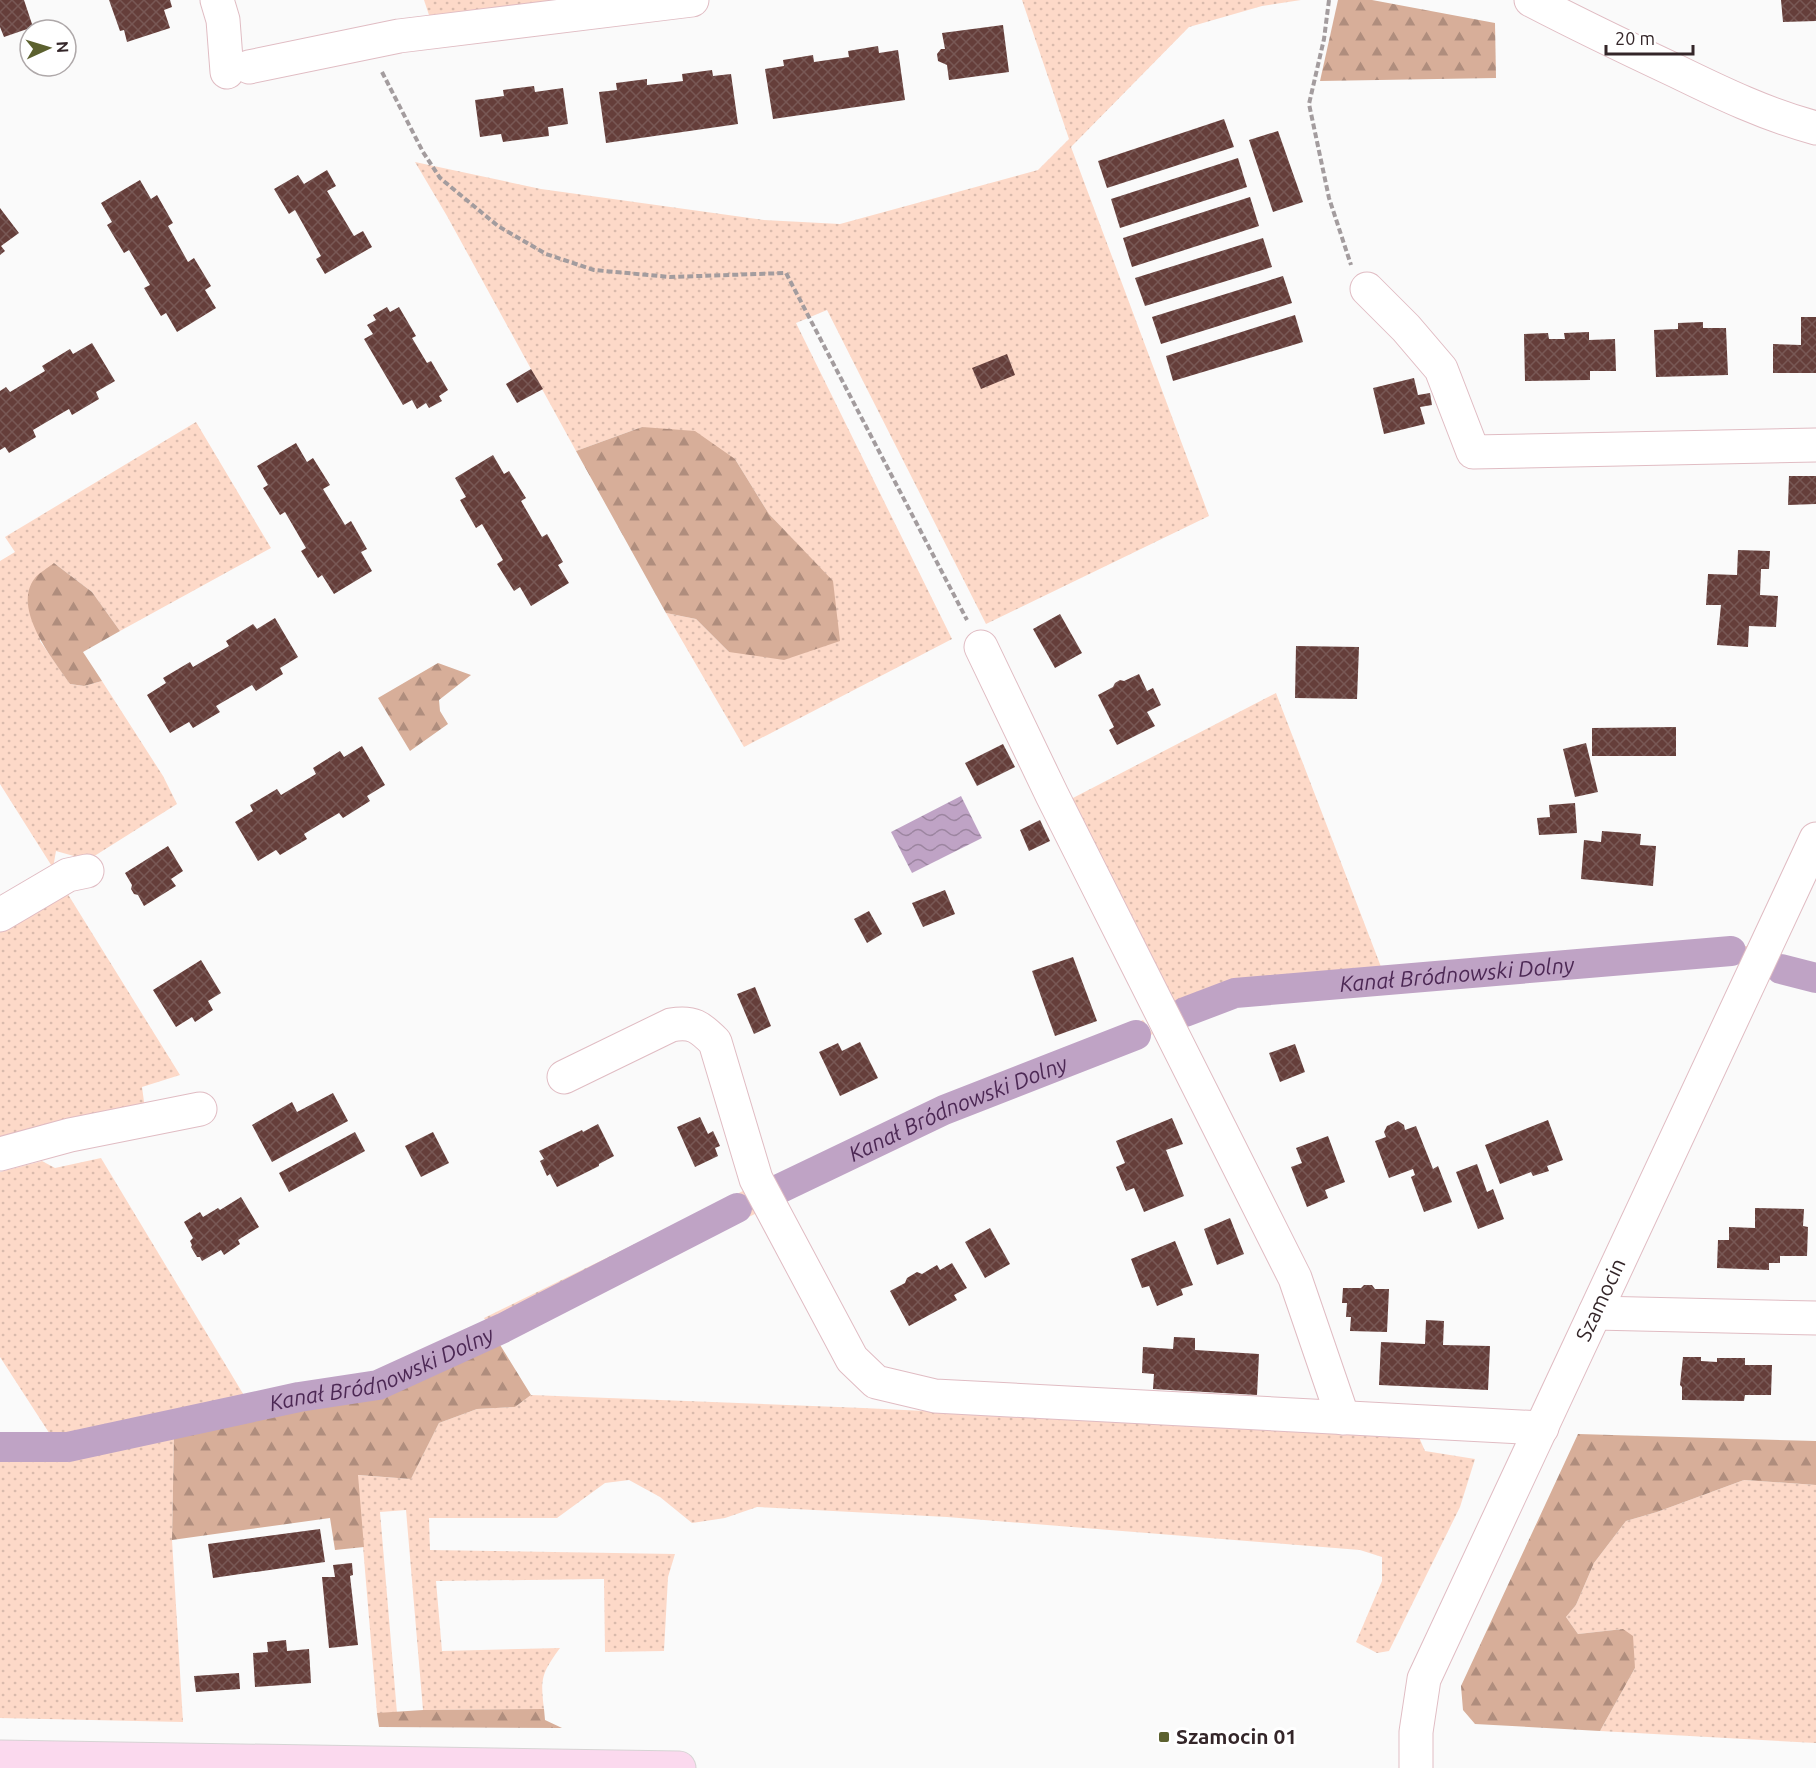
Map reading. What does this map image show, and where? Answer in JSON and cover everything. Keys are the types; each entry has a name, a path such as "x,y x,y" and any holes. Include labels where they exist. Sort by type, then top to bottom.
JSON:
{"main road":[{"path":"0,1757 679,1768"}],"street":[{"path":"217,0 238,69 367,41 692,0"},
{"path":"1531,0 1580,14 1724,94 1797,123 1816,128"},
{"path":"1367,289 1406,328 1441,369 1473,452 1816,445"},
{"path":"981,647 1052,795 1295,1278 1343,1418"},
{"name":"Szamocin","path":"1416,1768 1416,1732 1424,1679 1816,838"},
{"path":"0,915 68,875 87,871"},
{"path":"564,1077 671,1025 685,1022 702,1029 715,1042 756,1179 852,1359 876,1382 935,1396 1542,1428"},
{"path":"0,1154 70,1135 200,1109"},
{"path":"1595,1313 1816,1318"}],"path":[{"path":"1329,0 1324,39 1309,104 1329,198 1348,260 1367,289"},
{"path":"367,41 423,152 440,178 498,226 546,254 594,270 670,277 786,273 981,647"}],"shaded area":[{"path":"424,0 573,0 431,21"},
{"path":"1022,0 1301,0 1262,6 1189,27 1071,147 1209,516 986,624 827,310 796,323 952,639 744,747 666,613 696,619 729,652 832,581 769,514 735,459 642,427 576,451 415,162 541,189 764,220 840,224 1038,170 1069,139"},
{"path":"196,422 271,548 120,631 92,592 54,563 40,641 70,684 84,686 102,681 163,776 177,804 88,860 56,851 53,868 0,784 0,561 15,552 5,537"},
{"path":"1276,693 1383,972 1697,946 1753,946 1741,960 1237,1001 1182,1022 1071,799"},
{"path":"64,888 180,1075 142,1087 145,1109 0,1144 0,927"},
{"path":"1778,962 1816,972 1816,988 1773,977"},
{"path":"1143,1020 1153,1034 946,1117 779,1201 768,1184 940,1104"},
{"path":"101,1158 248,1402 367,1378 408,1365 488,1325 484,1318 747,1189 761,1211 423,1376 379,1390 174,1434 172,1540 183,1722 0,1718 0,1442 55,1442 0,1357 0,1172 42,1161 55,1168"},
{"path":"531,1395 863,1408 1418,1435 1425,1451 1475,1459 1460,1507 1389,1651 1377,1653 1356,1642 1382,1581 1382,1557 1360,1550 947,1517 757,1507 725,1518 692,1523 660,1497 629,1480 605,1483 557,1518 429,1518 430,1550 675,1554 668,1577 664,1651 605,1652 604,1579 436,1581 442,1651 560,1648 544,1676 542,1690 544,1709 423,1710 406,1510 380,1512 397,1713 377,1713 357,1475 411,1479 439,1423 477,1409 515,1407"},
{"path":"1744,1480 1816,1485 1816,1743 1600,1731 1635,1668 1623,1629 1578,1634 1566,1617 1576,1605 1594,1563 1626,1521"}],"green space":[{"path":"1338,0 1372,0 1495,23 1496,78 1320,81"},
{"path":"642,427 695,431 735,459 769,514 833,581 840,641 784,660 729,652 696,619 666,613 576,451"},
{"path":"54,563 92,592 120,631 83,652 102,681 84,686 70,684 37,633 28,604 29,590 35,578"},
{"path":"438,663 471,675 439,700 440,711 448,724 410,751 378,698"},
{"path":"497,1340 531,1395 515,1407 477,1409 439,1423 411,1479 358,1475 364,1547 335,1550 330,1518 172,1540 174,1434 379,1390 423,1376"},
{"path":"1578,1434 1816,1441 1816,1485 1744,1480 1626,1521 1594,1563 1576,1605 1566,1617 1578,1634 1623,1629 1633,1636 1635,1668 1600,1731 1475,1724 1463,1710 1461,1686"},
{"path":"544,1709 545,1720 562,1728 379,1727 377,1713 423,1710"}],"water":[{"path":"961,796 982,838 912,873 891,832"}],"building":[{"path":"0,0 24,0 30,18 18,18 18,32 4,37 0,27"},
{"path":"109,0 170,0 172,7 164,10 170,28 127,42 124,30 120,31"},
{"path":"1781,0 1816,0 1816,21 1783,22"},
{"path":"1003,25 1009,72 949,80 947,65 938,61 937,54 941,49 945,49 942,33"},
{"path":"878,46 879,53 898,50 905,100 773,119 765,69 784,66 783,60 813,55 814,62 849,57 848,51"},
{"path":"712,70 713,76 731,74 738,124 606,143 599,92 617,90 616,83 647,79 647,85 683,81 682,74"},
{"path":"534,86 535,92 563,88 568,124 548,127 549,136 503,142 501,134 480,137 475,100 504,96 503,90"},
{"path":"1224,119 1234,147 1107,188 1098,161"},
{"path":"1278,131 1303,202 1273,212 1249,140"},
{"path":"1238,158 1247,187 1120,228 1111,199"},
{"path":"327,170 336,186 327,191 354,236 363,231 372,247 325,274 316,259 321,256 295,210 289,214 274,189 298,175 304,184"},
{"path":"140,180 151,199 157,195 173,223 168,226 188,262 194,258 211,286 205,290 216,308 177,332 166,313 161,316 144,288 150,285 129,250 124,253 107,225 112,222 101,203"},
{"path":"1250,197 1259,226 1132,267 1123,238"},
{"path":"0,208 19,233 1,246 5,251 0,255"},
{"path":"1263,238 1272,267 1145,306 1135,278"},
{"path":"1283,276 1292,303 1161,344 1152,317"},
{"path":"387,307 390,312 399,307 416,336 412,338 427,363 431,361 448,390 439,396 442,401 429,408 426,403 417,409 412,400 403,405 364,339 373,334 367,325 376,320 373,315"},
{"path":"1295,315 1303,342 1173,381 1166,356"},
{"path":"1801,317 1816,317 1816,373 1773,373 1773,344 1801,345"},
{"path":"1703,322 1703,328 1726,328 1728,375 1656,377 1654,330 1678,329 1678,323"},
{"path":"1589,332 1589,340 1615,339 1616,371 1590,371 1590,380 1525,381 1524,334 1548,333 1549,339 1565,339 1564,333"},
{"path":"92,343 115,381 96,392 99,399 72,415 69,409 33,430 36,437 9,453 5,447 0,450 0,391 6,387 10,392 45,371 42,366 70,349 73,354"},
{"path":"1007,354 1015,375 981,389 972,368"},
{"path":"531,369 543,389 517,403 506,384"},
{"path":"1414,378 1418,395 1430,393 1432,405 1420,407 1425,424 1384,434 1373,388"},
{"path":"296,443 307,462 313,458 330,485 323,489 345,525 351,521 367,549 361,552 372,571 334,594 322,575 318,578 301,551 306,548 285,512 280,515 263,488 268,485 257,466"},
{"path":"493,455 504,474 509,471 526,498 521,501 542,537 547,534 563,562 558,565 569,583 531,606 520,587 514,591 497,564 503,560 482,524 476,528 460,500 466,497 455,478"},
{"path":"1789,476 1816,476 1816,504 1788,505"},
{"path":"1738,550 1770,551 1769,569 1761,569 1760,595 1778,596 1776,627 1749,626 1748,647 1717,645 1721,605 1706,605 1708,574 1737,575"},
{"path":"1060,614 1082,653 1055,668 1033,629"},
{"path":"275,618 298,657 280,668 283,674 256,691 252,685 216,706 220,712 193,728 189,722 170,733 147,695 166,683 163,678 190,662 193,667 229,646 226,641 253,624 257,629"},
{"path":"1296,646 1359,647 1357,699 1295,698"},
{"path":"1139,674 1147,691 1153,688 1161,705 1147,712 1155,726 1117,745 1109,730 1114,727 1098,695 1113,687 1120,680 1124,681"},
{"path":"1676,727 1676,756 1592,756 1592,728"},
{"path":"1586,743 1598,792 1575,797 1563,749"},
{"path":"1003,744 1015,767 977,786 965,763"},
{"path":"362,746 385,785 367,796 370,801 343,818 339,813 304,834 307,839 280,855 276,850 258,861 235,822 253,811 250,805 277,789 281,795 316,774 313,768 340,751 344,757"},
{"path":"1575,803 1577,833 1539,835 1537,818 1550,817 1549,805"},
{"path":"1040,820 1050,841 1029,851 1020,830"},
{"path":"1602,831 1641,834 1640,845 1656,846 1653,886 1581,879 1584,840 1601,842"},
{"path":"168,846 183,871 171,879 176,886 144,906 138,895 134,894 131,889 132,885 125,873"},
{"path":"945,890 955,914 923,927 912,903"},
{"path":"869,911 882,934 867,943 854,919"},
{"path":"1073,957 1097,1021 1055,1036 1032,971"},
{"path":"201,960 221,993 208,1001 213,1010 195,1022 192,1017 176,1027 153,990"},
{"path":"755,987 771,1026 754,1034 737,994"},
{"path":"860,1042 878,1078 840,1096 819,1052 838,1043 842,1051"},
{"path":"1295,1044 1305,1072 1280,1082 1269,1053"},
{"path":"333,1093 348,1121 272,1162 252,1125 292,1102 297,1112"},
{"path":"700,1117 708,1134 713,1131 720,1146 715,1148 718,1156 695,1167 677,1127"},
{"path":"1172,1118 1183,1144 1166,1150 1184,1196 1144,1212 1134,1188 1126,1191 1116,1167 1125,1163 1116,1141"},
{"path":"1548,1120 1563,1160 1547,1166 1549,1171 1533,1176 1531,1172 1500,1184 1485,1145"},
{"path":"1398,1121 1404,1125 1405,1130 1416,1126 1433,1169 1438,1166 1452,1202 1424,1212 1411,1177 1415,1175 1413,1169 1389,1178 1375,1141 1386,1137 1384,1132 1387,1126"},
{"path":"598,1124 614,1156 557,1187 550,1174 547,1176 540,1161 544,1159 539,1151"},
{"path":"355,1132 365,1151 289,1192 279,1173"},
{"path":"433,1132 449,1163 421,1177 405,1146"},
{"path":"1328,1136 1345,1182 1325,1190 1328,1198 1307,1207 1291,1167 1302,1163 1296,1148"},
{"path":"1477,1164 1487,1192 1493,1189 1504,1219 1478,1229 1456,1172"},
{"path":"241,1197 259,1227 238,1240 240,1244 224,1255 221,1250 202,1261 191,1247 190,1241 193,1238 184,1222 200,1212 203,1217 218,1208 220,1210"},
{"path":"1755,1208 1804,1209 1803,1226 1808,1227 1807,1256 1780,1256 1780,1263 1769,1263 1769,1270 1717,1268 1718,1240 1729,1240 1729,1227 1755,1228"},
{"path":"1230,1218 1244,1254 1217,1265 1204,1229"},
{"path":"990,1228 1010,1264 985,1278 965,1242"},
{"path":"1175,1241 1193,1285 1181,1289 1183,1295 1157,1306 1149,1286 1142,1288 1131,1259"},
{"path":"952,1263 967,1288 954,1295 957,1300 909,1326 890,1291 905,1283 907,1278 917,1272 922,1274 937,1265 940,1270"},
{"path":"1364,1285 1372,1285 1375,1289 1389,1289 1387,1332 1350,1331 1351,1317 1346,1317 1347,1303 1342,1303 1343,1288 1361,1288"},
{"path":"1426,1320 1444,1321 1443,1345 1490,1346 1488,1390 1379,1385 1381,1342 1425,1344"},
{"path":"1174,1337 1195,1338 1195,1350 1259,1354 1257,1395 1153,1389 1154,1374 1142,1373 1143,1347 1173,1349"},
{"path":"1683,1357 1701,1357 1701,1361 1717,1362 1717,1358 1745,1358 1745,1365 1772,1365 1771,1395 1745,1395 1744,1401 1682,1400 1680,1385"},
{"path":"320,1529 325,1562 213,1578 208,1544"},
{"path":"352,1563 353,1575 350,1576 358,1645 329,1648 322,1577 335,1577 333,1565"},
{"path":"286,1640 287,1651 309,1649 311,1683 255,1687 253,1653 268,1652 267,1642"},
{"path":"239,1673 240,1689 196,1692 194,1676"}],"waterway":[{"name":"Kanał Bródnowski Dolny","path":"1185,1012 1235,993 1731,951"},
{"name":"Kanał Bródnowski Dolny","path":"1781,969 1816,978"},
{"name":"Kanał Bródnowski Dolny","path":"781,1188 944,1110 1136,1035"},
{"name":"Kanał Bródnowski Dolny","path":"0,1447 68,1447 299,1397 378,1385 503,1328 737,1208"}],"place":[{"name":"Szamocin 01","path":"1164,1737"}]}
